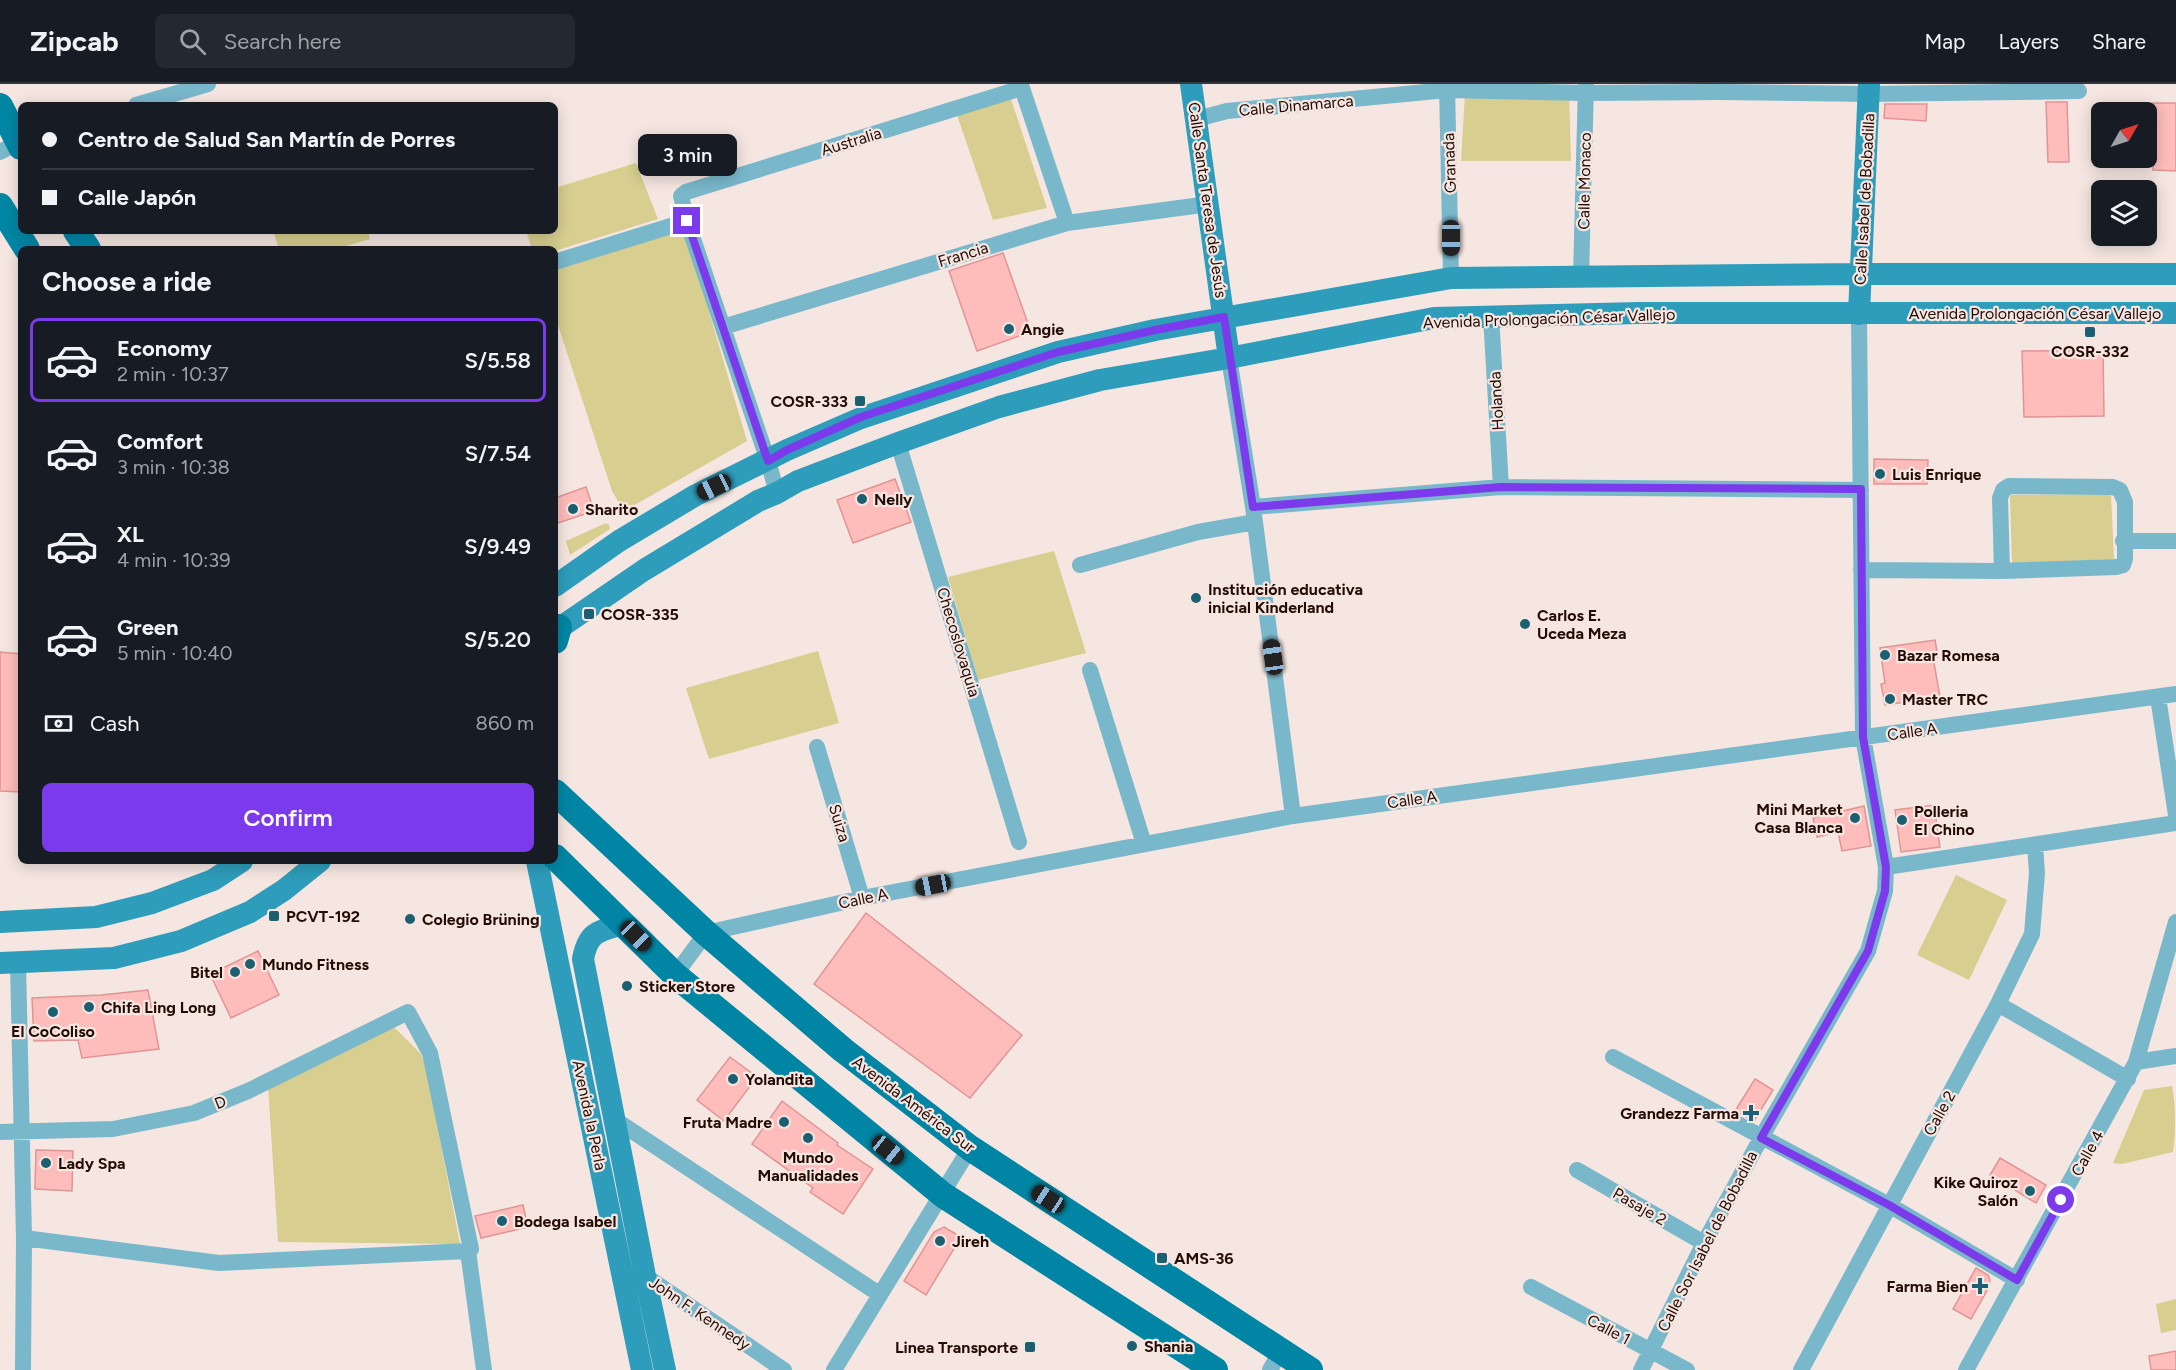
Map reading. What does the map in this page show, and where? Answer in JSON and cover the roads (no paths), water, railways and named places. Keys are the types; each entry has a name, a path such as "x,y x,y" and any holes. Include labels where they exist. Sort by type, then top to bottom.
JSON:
{"main road":[{"name":"Calle Santa Teresa de Jesús","path":"1191,84 1229,358"},
{"name":"Calle Isabel de Bobadilla","path":"1859,314 1869,89"},
{"path":"0,106 15,146"},
{"path":"0,206 25,246"},
{"path":"558,584 619,541 696,495 861,417 1058,352 1155,330 1451,278 2176,274"},
{"name":"Avenida Prolongación César Vallejo","path":"558,632 644,570 758,501 798,482 999,407 1100,380 1229,358 1434,318 1639,313 2176,313"},
{"name":"Avenida América Sur","path":"558,795 706,933 843,1050 970,1148 1275,1361 1310,1370"},
{"path":"558,860 675,975 943,1195 1215,1370"},
{"path":"0,922 96,917 152,903 213,880 237,864"},
{"path":"9,963 114,958 181,941 250,912 284,890 316,864"},
{"name":"Avenida la Perla","path":"538,864 642,1370"},
{"name":"Avenida la Perla","path":"623,924 598,931 586,942 584,959 665,1370"}],"street":[{"path":"146,102 208,84"},
{"name":"Calle Dinamarca","path":"1197,119 1227,111 1447,87 2079,91"},
{"name":"Granada","path":"1447,87 1451,278"},
{"name":"Australia","path":"687,221 681,196 686,192 1022,88 1067,223"},
{"name":"Calle Monaco","path":"1581,277 1586,89"},
{"name":"Francia","path":"723,327 1067,223 1209,204"},
{"path":"558,260 687,221 777,493"},
{"name":"Calle Sor Isabel de Bobadilla","path":"1641,1370 1704,1243 1868,951 1885,891 1886,867 1863,737 1859,314"},
{"name":"Holanda","path":"1491,316 1501,487"},
{"name":"Calle Santa Teresa de Jesús","path":"1229,358 1254,514 1293,816"},
{"name":"Checoslovaquia","path":"898,443 1019,842"},
{"path":"1861,570 2002,571 2123,565 2125,502 2120,490 2113,487 2009,486 2003,490 2000,498 2002,571"},
{"path":"1080,565 1254,514 1501,487 1861,489"},
{"path":"2123,541 2176,541"},
{"path":"1090,670 1144,844"},
{"name":"Calle A","path":"706,933 862,898 1293,816 2176,694"},
{"path":"2158,697 2176,815"},
{"name":"Suiza","path":"817,747 862,898"},
{"path":"1886,867 2176,823"},
{"name":"Calle 2","path":"1801,1370 1998,1004 2032,934 2037,873 2036,844"},
{"name":"Calle 4","path":"1966,1370 2136,1062 2173,946 2176,921"},
{"path":"675,975 706,933"},
{"path":"9,963 21,1133 24,1238 23,1370"},
{"path":"1998,1004 2128,1079"},
{"name":"D","path":"0,1132 113,1129 194,1113 248,1091 406,1011 430,1053 471,1249 468,1251"},
{"path":"2136,1062 2176,1056"},
{"path":"1613,1057 1889,1205 2017,1280"},
{"path":"614,1119 879,1294"},
{"path":"834,1370 970,1148"},
{"name":"Pasaje 2","path":"1576,1170 1704,1243"},
{"path":"24,1238 219,1263 468,1251 484,1370"},
{"name":"John F. Kennedy","path":"619,1253 645,1276 784,1370"},
{"name":"Calle 1","path":"1531,1287 1687,1370"}],"place":[{"name":"Angie","path":"1009,329"},
{"name":"COSR-332","path":"2090,332"},
{"name":"COSR-333","path":"860,401"},
{"name":"Luis Enrique","path":"1880,474"},
{"name":"Nelly","path":"862,499"},
{"name":"Sharito","path":"573,509"},
{"name":"Institución educativa inicial Kinderland","path":"1196,598"},
{"name":"COSR-335","path":"589,614"},
{"name":"Carlos E. Uceda Meza","path":"1525,624"},
{"name":"Bazar Romesa","path":"1885,655"},
{"name":"Master TRC","path":"1890,699"},
{"name":"Mini Market Casa Blanca","path":"1855,818"},
{"name":"Polleria El Chino","path":"1902,820"},
{"name":"PCVT-192","path":"274,916"},
{"name":"Colegio Brüning","path":"410,919"},
{"name":"Mundo Fitness","path":"250,964"},
{"name":"Bitel","path":"235,972"},
{"name":"Sticker Store","path":"627,986"},
{"name":"Chifa Ling Long","path":"89,1007"},
{"name":"El CoColiso","path":"53,1012"},
{"name":"Yolandita","path":"733,1079"},
{"name":"Grandezz Farma","path":"1751,1113"},
{"name":"Fruta Madre","path":"784,1122"},
{"name":"Mundo Manualidades","path":"808,1138"},
{"name":"Lady Spa","path":"46,1163"},
{"name":"Kike Quiroz Salón","path":"2030,1191"},
{"name":"Bodega Isabel","path":"502,1221"},
{"name":"Jireh","path":"940,1241"},
{"name":"AMS-36","path":"1162,1258"},
{"name":"Farma Bien","path":"1980,1286"},
{"name":"Shania","path":"1132,1346"},
{"name":"Linea Transporte","path":"1030,1347"}]}
